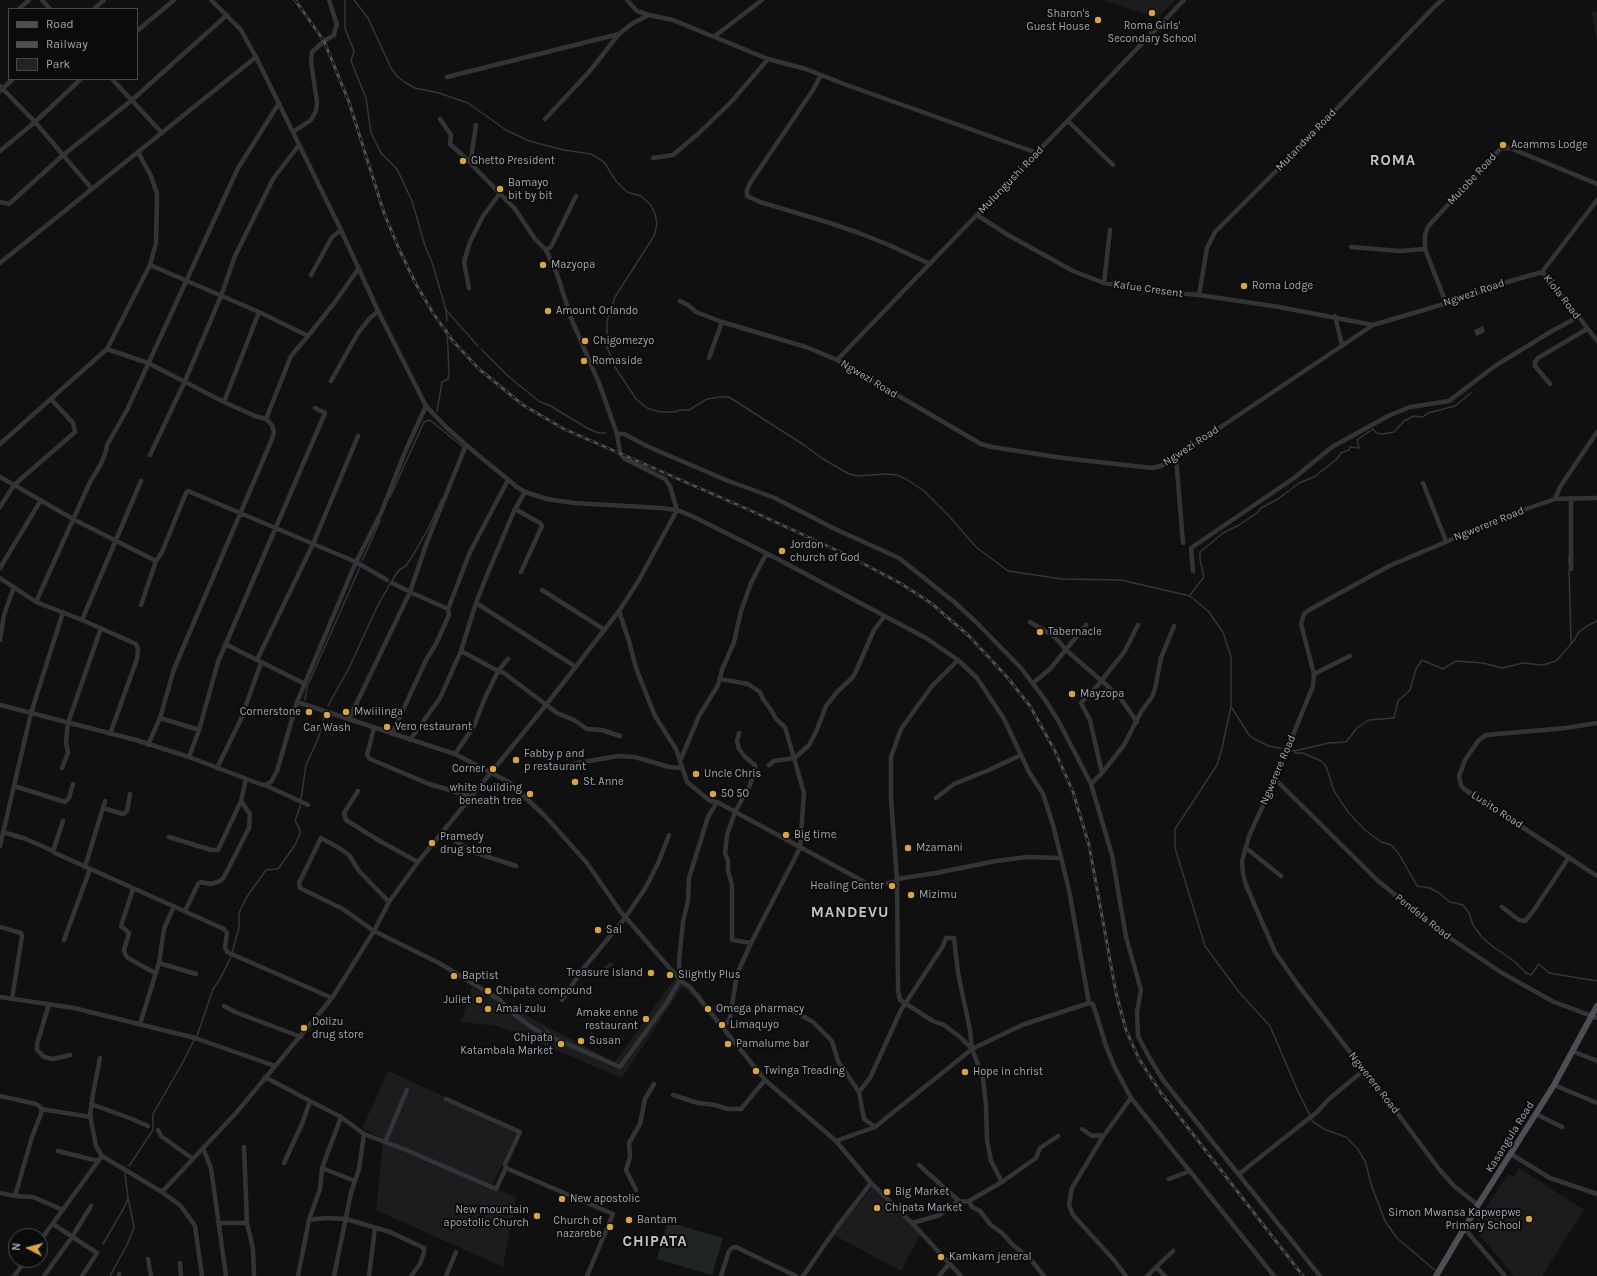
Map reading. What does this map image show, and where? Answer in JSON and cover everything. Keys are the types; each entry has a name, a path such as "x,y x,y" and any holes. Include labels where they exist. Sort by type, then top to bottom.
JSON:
{"main road":[{"name":"Kasangula Road","path":"1436,1276 1478,1205 1554,1085 1572,1051 1594,1017 1597,1006"}],"street":[{"path":"20,8 29,0"},
{"path":"42,0 49,8"},
{"path":"95,8 104,0"},
{"path":"138,30 174,0"},
{"path":"211,0 241,30 256,57 359,268 378,311 426,406 466,445 508,480 526,492 547,499 574,503 678,510 692,516 770,555 926,638 958,660 976,678 1004,719 1029,772 1043,794 1062,858 1089,1004 1092,1004 1115,1068 1131,1098 1274,1276"},
{"path":"292,132 311,120 316,111 317,102 311,62 312,52 334,35 336,25 329,0"},
{"path":"627,0 637,10 649,15 673,20 768,58 806,69 1037,153"},
{"path":"715,36 762,0"},
{"name":"Mulungushi Road","path":"837,360 1184,0"},
{"name":"Mutandwa Road","path":"1199,295 1207,248 1215,232 1300,147 1442,0"},
{"path":"0,202 9,204 62,156 132,100 227,15"},
{"path":"544,119 589,72 620,34 633,23 649,15"},
{"path":"447,77 620,34"},
{"path":"0,263 256,57"},
{"path":"653,158 673,155 699,133 732,101 768,58"},
{"path":"821,75 813,90 750,183 746,190 747,196 760,202 859,233 930,264"},
{"path":"12,80 1,88 35,122 62,156 92,189"},
{"path":"0,151 35,122 80,80"},
{"path":"113,80 162,133"},
{"path":"36,602 90,482 102,464 107,445 127,410 238,168 279,103"},
{"path":"162,1192 236,1113 332,998 374,931 389,902 418,862 473,797 490,772 546,706 619,611 639,580 678,510 668,482 660,476 625,459 620,453 617,434 600,384 571,318 557,274 546,250 535,239 515,209 450,144 451,135 440,119"},
{"path":"1068,121 1113,165"},
{"path":"473,166 471,159 476,125"},
{"path":"150,455 186,381 221,296 235,256 273,179 299,145"},
{"name":"Mutobe Road","path":"1446,303 1425,249 1425,235 1428,227 1484,164 1500,149 1510,148 1597,184"},
{"path":"0,444 107,349 150,265 156,243 158,194 151,176 138,152"},
{"path":"469,288 464,262 470,242 483,216 500,193"},
{"path":"546,250 551,247 576,196"},
{"path":"1542,272 1597,200"},
{"name":"Kafue Cresent","path":"977,215 1008,235 1073,271 1104,283 1199,295 1335,316 1374,325"},
{"path":"312,275 332,237 340,230"},
{"path":"1104,283 1110,230"},
{"path":"1351,247 1400,251 1425,249"},
{"path":"150,265 259,312 308,336"},
{"path":"266,419 291,356 335,302 359,268"},
{"name":"Ngwezi Road","path":"680,301 688,305 696,312 722,322 806,347 837,360 981,444 1063,458 1152,468 1161,466 1176,457 1374,325 1542,272"},
{"name":"Kiola Road","path":"1542,272 1566,300 1587,329 1595,334 1597,341"},
{"path":"331,381 358,333 370,318 378,311"},
{"path":"224,402 259,312"},
{"path":"1335,316 1342,346"},
{"path":"1193,571 1191,548 1294,478 1332,447 1388,416 1410,407 1449,401 1495,366 1552,330 1578,317"},
{"path":"709,358 722,322"},
{"path":"1550,384 1535,366 1535,362 1538,358 1587,329"},
{"path":"107,349 148,363 186,381 224,402 255,416 266,419 272,425 274,432 174,669 160,718 148,745"},
{"path":"0,508 14,485 75,432 73,423 51,399"},
{"path":"265,785 271,782 277,771 297,702 356,562 381,513 405,452 426,406"},
{"path":"189,757 199,730 216,668 225,644 277,528 325,414 315,408"},
{"path":"1555,499 1560,487 1597,432"},
{"path":"617,434 624,434 643,444 726,480 781,501 833,528 899,558 976,621 1021,668 1059,722 1091,784 1112,855 1126,937 1141,990 1137,1012 1138,1036 1163,1080 1320,1276"},
{"path":"217,768 241,719 259,661 313,544 358,436"},
{"path":"349,719 410,592 427,542 466,445"},
{"path":"1176,457 1183,543"},
{"path":"0,477 73,519 156,561"},
{"path":"392,734 426,660 436,644 449,615 448,609 470,552 508,480"},
{"path":"82,620 141,481"},
{"path":"1423,483 1446,541"},
{"path":"141,605 156,561 162,552 188,491 356,562 410,592 448,609"},
{"path":"410,740 440,698 460,651 476,603 515,509 526,492"},
{"path":"1571,498 1571,569"},
{"name":"Ngwerere Road","path":"1478,1205 1454,1186 1439,1169 1298,986 1276,952 1255,908 1243,874 1242,861 1249,836 1275,779 1314,683 1314,674 1302,630 1302,619 1304,614 1308,610 1388,566 1512,514 1555,499 1597,498"},
{"path":"0,568 41,500"},
{"path":"515,509 540,523 542,526 521,572"},
{"path":"680,761 702,710 717,689 721,673 734,642 741,611 751,582 765,556 770,555"},
{"path":"0,578 36,602 63,612 136,644 138,649 137,659 110,734"},
{"path":"0,640 4,615 14,587"},
{"path":"542,590 605,630"},
{"path":"476,603 576,668"},
{"path":"619,611 636,668 655,716 676,749 687,782 710,801 717,802 800,848 870,885 875,886 897,880 996,861 1027,857 1062,858"},
{"path":"0,846 31,713 63,612"},
{"path":"769,765 774,761 794,758 811,742 822,719 826,706 853,676 874,630 884,617"},
{"path":"1030,622 1055,637 1066,650 1119,696 1137,722"},
{"path":"1102,773 1090,720 1081,702 1102,681 1125,651 1138,625"},
{"path":"1033,683 1050,668 1086,626"},
{"path":"1091,784 1102,773 1124,745 1137,722 1140,712 1152,697 1161,658 1174,626"},
{"path":"62,768 68,754 66,742 68,723 101,628"},
{"path":"225,644 305,684"},
{"path":"460,651 504,673 556,713 574,720 587,729 602,730 620,736"},
{"path":"1314,674 1350,656"},
{"path":"455,754 474,726 498,671 508,659"},
{"path":"958,660 932,686 901,729 892,758 891,799 897,880 898,990 900,1000 933,1021 944,1025 960,1037 972,1049"},
{"path":"720,679 748,684 760,692 776,719 785,727 804,793 800,848 751,943 737,974 730,1018 723,1028"},
{"path":"297,702 455,754 509,782 546,817 587,864 625,918 680,980 690,987 764,1080 836,1141 872,1183 962,1276"},
{"path":"0,705 136,740 189,757 265,785 308,805"},
{"path":"160,718 199,730"},
{"name":"Lusito Road","path":"1597,722 1552,729 1486,735 1479,740 1465,760 1459,776 1461,785 1464,789 1597,876"},
{"path":"374,728 367,754 370,759 429,784 473,797"},
{"path":"739,733 737,741 739,749 745,757 756,765 750,785 735,812 724,844 724,853 728,861 728,871 732,885 732,940 751,943"},
{"path":"936,798 954,784 1021,755"},
{"path":"572,764 618,756 635,757 669,767 682,768"},
{"path":"169,837 211,850 218,850 232,817 241,801 246,779"},
{"name":"Pendela Road","path":"1275,779 1377,880 1441,932 1506,975 1554,1002 1594,1017"},
{"path":"14,786 65,802 69,798 74,784"},
{"path":"358,791 344,813 346,820 418,862"},
{"path":"103,808 123,814 127,811 130,794"},
{"path":"64,940 87,868 105,801"},
{"path":"185,911 198,884 201,882 211,884 220,881 224,877 250,824 250,814 241,801"},
{"path":"389,902 359,871 349,855 321,838 299,883 300,888 343,909 374,931 452,971 500,1000 510,1011 544,1034 546,1032 556,1039 620,1067 666,1004 680,980 679,960 683,922 688,901 689,878 708,817 717,802"},
{"path":"54,851 63,821"},
{"path":"3,832 26,839 54,851 87,868 185,911 225,931 227,936 225,947 227,952 332,998"},
{"path":"443,833 473,852 516,866"},
{"path":"562,1000 583,969 625,918 646,887 659,861 669,835"},
{"path":"1246,848 1281,876"},
{"path":"1502,907 1519,920 1525,921 1569,857"},
{"path":"133,889 121,926 129,934 124,950 125,954 128,958 155,973"},
{"path":"140,1024 159,964 164,929 174,906"},
{"path":"0,927 21,933 22,936 12,999"},
{"path":"859,1092 870,1078 886,1040 905,1004 943,946 946,938 954,938 956,943 958,973 970,1030 972,1049 982,1077 986,1106 987,1140 992,1161 1002,1182"},
{"path":"159,964 196,974"},
{"path":"0,997 74,1008 140,1024 209,1042 275,1066"},
{"path":"48,1004 37,1044 37,1050 44,1057 53,1059 70,1055"},
{"path":"836,1141 875,1127 972,1049 1022,1025 1089,1004"},
{"path":"224,1006 235,1012 301,1037"},
{"path":"790,1009 813,1022 832,1041 838,1061 859,1092 864,1119 875,1127"},
{"path":"1572,1051 1597,1060"},
{"path":"100,1058 91,1104 91,1117 96,1146 102,1156 162,1192 181,1206 195,1226 202,1276"},
{"path":"1239,1174 1304,1123 1329,1099 1364,1070"},
{"path":"265,1077 341,1117 364,1134 496,1189 506,1168 505,1164 520,1132 446,1099"},
{"path":"674,1095 698,1103 741,1109 764,1080"},
{"path":"636,1190 626,1170 630,1157 629,1143 640,1124 645,1099 654,1084"},
{"path":"1554,1085 1597,1103"},
{"path":"385,1142 407,1090"},
{"path":"0,1096 36,1104 41,1109 91,1117"},
{"path":"1126,1276 1114,1260 1073,1215 1069,1205 1072,1188 1102,1138 1131,1098"},
{"path":"284,1163 302,1124 310,1101"},
{"path":"91,1104 132,1118 148,1126"},
{"path":"15,1196 32,1137 42,1111 41,1109"},
{"path":"1536,1114 1562,1127"},
{"path":"298,1276 309,1220 320,1188 322,1168 341,1117"},
{"path":"1082,1129 1092,1136 1100,1135 1102,1138"},
{"path":"158,1130 161,1136 193,1159"},
{"path":"334,1276 358,1169 364,1134"},
{"path":"912,1223 940,1215 945,1210 960,1201 969,1201 1002,1182 1036,1158 1040,1148 1058,1136"},
{"path":"244,1147 247,1223 253,1249 254,1276"},
{"path":"203,1148 211,1168 226,1276"},
{"path":"58,1152 98,1161"},
{"path":"1511,1154 1550,1178 1597,1194"},
{"path":"48,1231 102,1156"},
{"path":"919,1165 960,1201"},
{"path":"322,1168 355,1181"},
{"path":"506,1168 613,1214 587,1276"},
{"path":"1169,1179 1190,1171"},
{"path":"803,1276 837,1227 872,1183"},
{"path":"0,1193 33,1197 63,1210"},
{"path":"969,1201 972,1206 980,1211 991,1225 1002,1233 1013,1245 1032,1261 1044,1276"},
{"path":"44,1276 72,1237 91,1206"},
{"path":"309,1220 325,1218 346,1219 390,1232 424,1248 420,1264 411,1276"},
{"path":"219,1223 247,1223"},
{"path":"53,1224 97,1254 82,1276"},
{"path":"369,1276 374,1228"},
{"path":"1464,1228 1505,1276"},
{"path":"721,1276 728,1251 736,1247 796,1276"},
{"path":"1146,1276 1173,1251"},
{"path":"446,1276 456,1252"},
{"path":"148,1259 151,1276"},
{"path":"180,1263 182,1276"},
{"path":"939,1276 949,1264"},
{"path":"1156,1267 1166,1276"}],"shaded area":[{"name":"Roma Girls' Secondary School","path":"1103,0 1175,0 1157,18"},
{"path":"1591,10 1597,12 1597,42"},
{"path":"1483,326 1485,332 1476,336 1474,330"},
{"name":"Chipata Katambala Market","path":"679,977 703,996 694,996 682,987 622,1078 498,1026 461,1022 472,987 615,1062 672,982"},
{"path":"388,1071 518,1130 492,1186 362,1129"},
{"path":"383,1143 516,1197 503,1267 376,1210"},
{"name":"Simon Mwansa Kapwepwe Primary School","path":"1519,1168 1584,1210 1542,1276 1514,1276 1473,1227 1508,1174 1514,1177"},
{"name":"Chipata Market","path":"876,1184 922,1231 901,1271 832,1234"}],"green space":[{"path":"610,962 613,966 609,968 607,973 605,973 603,968"},
{"path":"668,1222 723,1238 712,1275 657,1259"}],"waterway":[{"path":"345,0 345,28 354,51 351,61 366,98 371,133 381,153 397,169 412,201 425,246 432,262 446,310 447,321"},
{"path":"354,0 368,18 391,68 398,77 406,83 415,88 439,93 468,103 506,130 529,141 564,150 591,154 604,162 616,181 627,192 641,196 651,205 657,224 654,236 615,297 607,321 607,347 615,367 636,399 647,408 660,412 689,410 707,399 729,397 804,445 823,459 849,474 857,476 886,474 897,475 906,479 924,491 949,516 976,547 1008,571 1062,579 1121,580 1190,596 1208,611 1223,632 1231,657 1231,707 1217,765 1175,829 1175,848 1205,946 1239,992 1270,1026 1296,1087 1313,1122 1326,1130 1346,1137 1357,1148 1365,1161 1372,1187 1385,1221 1397,1238 1437,1272"},
{"path":"446,310 478,346"},
{"path":"437,411 442,382 448,379 449,373 447,329"},
{"path":"481,349 508,376 540,402 549,405 587,428 598,433 606,433"},
{"path":"1190,595 1204,577 1200,560 1200,552 1223,533 1239,525 1257,513 1261,508 1278,499 1299,483 1314,477 1337,459 1341,453 1349,450 1350,447 1359,448 1357,440 1373,429 1376,433 1382,434 1394,432 1404,421 1414,416 1423,417 1428,413 1455,406 1471,393"},
{"path":"390,497 424,422 430,420 463,447"},
{"path":"328,706 349,668 377,607 399,570 406,566 413,555 429,527 442,499"},
{"path":"362,561 380,521"},
{"path":"1569,557 1569,565"},
{"path":"305,700 307,687 360,567"},
{"path":"1569,569 1571,643"},
{"path":"1232,708 1249,735 1269,746 1294,751 1329,743 1346,742 1357,728 1369,720 1394,718 1398,701 1410,690 1416,669 1422,660 1443,669 1456,661 1483,663 1502,668 1523,663 1543,665 1556,661 1573,642 1579,632 1597,621"},
{"path":"301,799 306,765 318,739 325,714"},
{"path":"1295,752 1303,753 1321,761 1326,766 1334,791 1348,812 1365,830 1381,842 1391,845 1399,854 1417,886 1430,888 1450,902 1463,905 1469,913 1473,925 1482,937 1514,961 1526,973 1531,975 1539,964 1549,973 1597,981"},
{"path":"232,953 239,927 239,913 246,898 266,870 278,869 295,845 300,834 299,827 295,821 301,804"},
{"path":"197,1036 213,989 219,981 231,957"},
{"path":"129,1166 153,1130 153,1114 194,1040"},
{"path":"110,1276 127,1245 134,1227 125,1173"},
{"path":"103,1244 128,1198"}],"railway":[{"path":"295,0 324,41 349,102 384,213 416,284 433,313 452,340 479,369 523,405 564,429 745,508 847,555 900,583 931,603 969,636 1007,677 1030,706 1055,751 1073,792 1089,845 1116,993 1126,1030 1139,1059 1161,1093 1303,1276"}],"place":[{"name":"Roma Girls' Secondary School","path":"1152,13"},
{"name":"Sharon's Guest House","path":"1098,20"},
{"name":"Acamms Lodge","path":"1503,145"},
{"name":"Ghetto President","path":"463,161"},
{"name":"Bamayo bit by bit","path":"500,189"},
{"name":"Mazyopa","path":"543,265"},
{"name":"Roma Lodge","path":"1244,286"},
{"name":"Amount Orlando","path":"548,311"},
{"name":"Chigomezyo","path":"585,341"},
{"name":"Romaside","path":"584,361"},
{"name":"Jordon church of God","path":"782,551"},
{"name":"Tabernacle","path":"1040,632"},
{"name":"Mayzopa","path":"1072,694"},
{"name":"Cornerstone","path":"309,712"},
{"name":"Mwiilinga","path":"346,712"},
{"name":"Car Wash","path":"327,715"},
{"name":"Vero restaurant","path":"387,727"},
{"name":"Fabby p and p restaurant","path":"516,760"},
{"name":"Corner","path":"493,769"},
{"name":"Uncle Chris","path":"696,774"},
{"name":"St. Anne","path":"575,782"},
{"name":"white building beneath tree","path":"530,794"},
{"name":"50 50","path":"713,794"},
{"name":"Big time","path":"786,835"},
{"name":"Pramedy drug store","path":"432,843"},
{"name":"Mzamani","path":"908,848"},
{"name":"Healing Center","path":"892,886"},
{"name":"Mizimu","path":"911,895"},
{"name":"Sai","path":"598,930"},
{"name":"Treasure island","path":"651,973"},
{"name":"Slightly Plus","path":"670,975"},
{"name":"Baptist","path":"454,976"},
{"name":"Chipata compound","path":"488,991"},
{"name":"Juliet","path":"479,1000"},
{"name":"Amai zulu","path":"488,1009"},
{"name":"Omega pharmacy","path":"708,1009"},
{"name":"Amake enne restaurant","path":"646,1019"},
{"name":"Limaquyo","path":"722,1025"},
{"name":"Dolizu drug store","path":"304,1028"},
{"name":"Susan","path":"581,1041"},
{"name":"Chipata Katambala Market","path":"561,1044"},
{"name":"Pamalume bar","path":"728,1044"},
{"name":"Twinga Treading","path":"756,1071"},
{"name":"Hope in christ","path":"965,1072"},
{"name":"Big Market","path":"887,1192"},
{"name":"New apostolic","path":"562,1199"},
{"name":"Chipata Market","path":"877,1208"},
{"name":"New mountain apostolic Church","path":"537,1216"},
{"name":"Simon Mwansa Kapwepwe Primary School","path":"1529,1219"},
{"name":"Bantam","path":"629,1220"},
{"name":"Church of nazarebe","path":"610,1227"},
{"name":"Kamkam jeneral","path":"941,1257"}],"district":[{"name":"ROMA","path":"1393,161"},
{"name":"MANDEVU","path":"850,913"},
{"name":"CHIPATA","path":"655,1242"}]}
